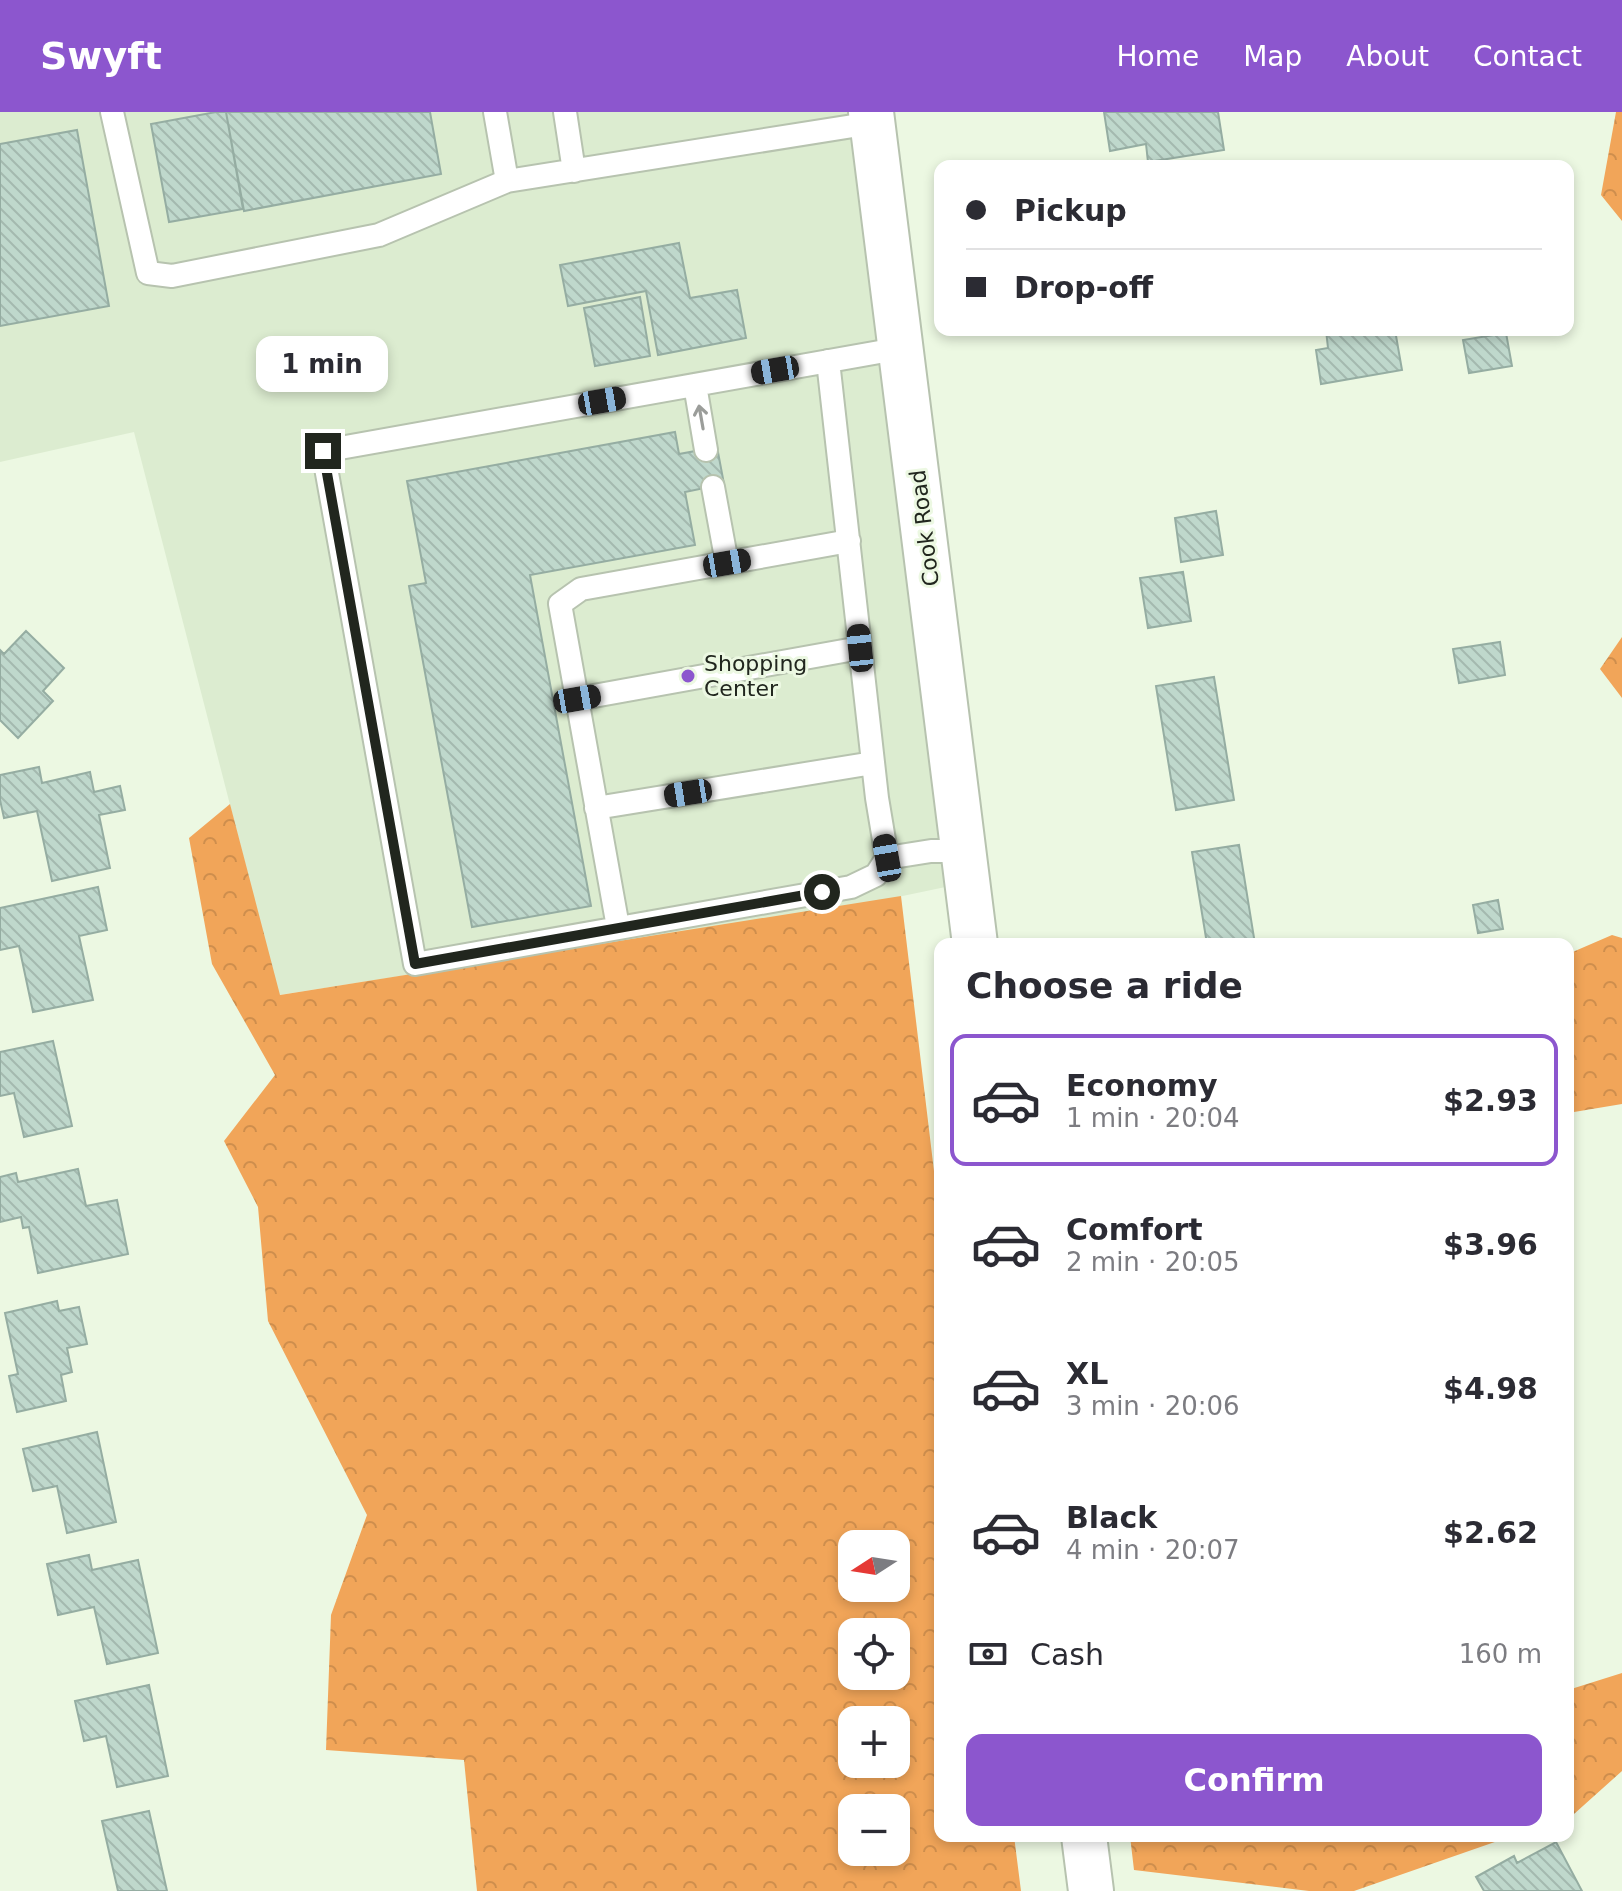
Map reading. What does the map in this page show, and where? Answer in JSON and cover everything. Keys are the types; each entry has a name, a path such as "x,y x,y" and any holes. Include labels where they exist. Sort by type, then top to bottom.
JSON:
{"street":[{"name":"Cook Road","path":"872,118 974,938"},
{"path":"1085,1842 1091,1891"}],"lane":[{"path":"112,112 148,273 172,276 379,235 507,181 872,118"},
{"path":"495,112 507,181"},
{"path":"565,112 574,171"},
{"path":"828,361 873,763 887,858 876,875 851,887 415,964 323,451 695,385 828,361 902,348"},
{"path":"695,385 706,450"},
{"path":"713,487 727,563"},
{"path":"618,927 560,604 581,589 849,541"},
{"path":"577,699 860,648"},
{"path":"596,808 873,763"},
{"path":"887,858 931,851 963,851"}],"shaded area":[{"path":"0,112 860,112 955,885 874,902 279,995 134,432 0,462"}],"green space":[{"path":"1616,112 1622,112 1622,221 1601,195"},
{"path":"1622,637 1622,698 1600,669"},
{"path":"230,804 280,995 901,896 934,1171 934,1842 1015,1842 1021,1891 477,1891 464,1760 326,1750 331,1615 367,1515 268,1321 258,1207 224,1141 275,1075 212,964 189,838"},
{"path":"1612,935 1622,938 1622,1104 1574,1112 1574,951"},
{"path":"1622,1673 1622,1771 1574,1814 1574,1688"},
{"path":"1131,1842 1495,1842 1354,1891 1309,1891 1134,1870"}],"building":[{"path":"226,112 243,209 169,222 151,124"},
{"path":"226,112 430,112 441,174 244,211"},
{"path":"1104,112 1218,112 1224,150 1161,160 1148,160 1146,144 1110,151"},
{"path":"77,130 109,306 0,326 0,144"},
{"path":"679,243 690,298 737,290 746,338 658,355 646,291 568,306 560,265"},
{"path":"640,297 650,356 595,366 584,308"},
{"path":"1327,336 1396,336 1402,370 1321,384 1316,350 1328,348"},
{"path":"1507,336 1512,366 1469,373 1463,340"},
{"path":"675,432 679,454 717,447 724,484 685,492 695,545 530,575 591,906 472,927 409,586 426,583 407,481"},
{"path":"1216,511 1223,555 1181,562 1175,518"},
{"path":"1183,572 1191,621 1148,628 1140,578"},
{"path":"26,631 64,668 43,691 53,701 18,738 0,720 0,650 4,654"},
{"path":"1500,642 1505,675 1459,683 1453,649"},
{"path":"1214,677 1234,800 1176,810 1156,686"},
{"path":"39,767 42,783 90,772 94,792 120,786 125,810 99,815 110,868 52,881 37,811 4,818 0,775"},
{"path":"1239,845 1254,938 1206,938 1192,852"},
{"path":"98,887 107,930 79,936 93,1000 33,1012 19,946 0,950 0,908"},
{"path":"1498,900 1503,929 1478,933 1473,905"},
{"path":"53,1041 72,1126 24,1137 14,1093 0,1096 0,1052"},
{"path":"78,1169 86,1206 117,1200 128,1254 38,1273 29,1227 23,1228 21,1217 0,1222 0,1177 16,1173 18,1182"},
{"path":"57,1301 59,1311 79,1307 87,1344 67,1348 72,1372 61,1375 66,1401 17,1412 9,1376 18,1374 5,1313"},
{"path":"97,1432 116,1522 67,1533 57,1486 33,1491 23,1449"},
{"path":"89,1555 92,1570 138,1560 158,1653 107,1664 94,1607 58,1615 47,1564"},
{"path":"149,1685 168,1776 117,1787 106,1736 84,1741 75,1701"},
{"path":"149,1811 167,1891 118,1891 102,1821"},
{"path":"1556,1842 1582,1891 1484,1891 1476,1877 1514,1856 1517,1863"}],"place":[{"name":"Shopping Center","path":"688,676"}],"route":[{"path":"323,451 415,964 822,892"}]}
